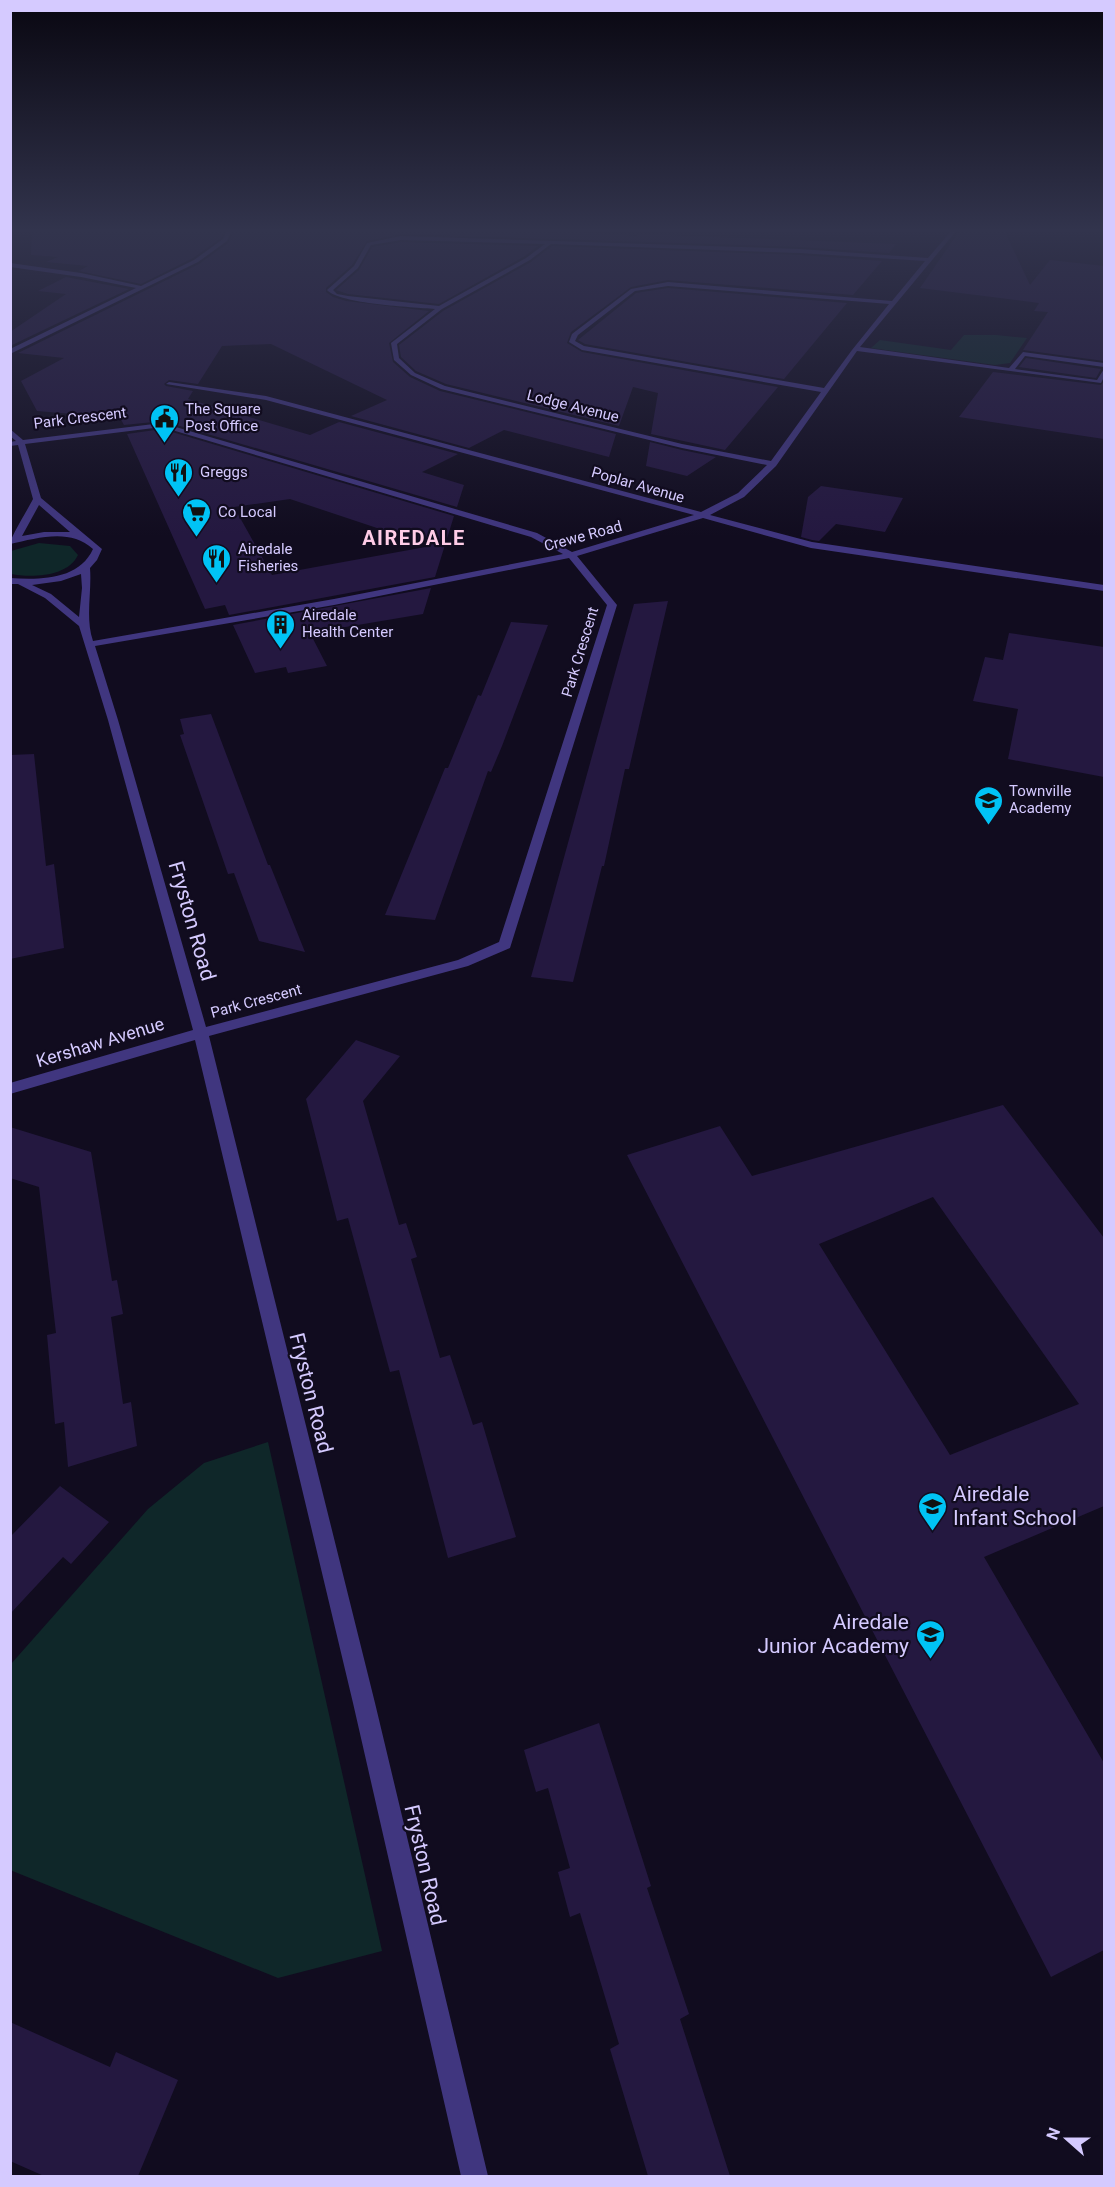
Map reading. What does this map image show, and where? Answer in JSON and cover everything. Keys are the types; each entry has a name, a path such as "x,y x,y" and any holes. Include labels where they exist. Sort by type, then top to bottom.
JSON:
{"street":[{"path":"10,352 51,332"},
{"name":"Lodge Avenue","path":"408,332 394,343 396,359 413,374 443,388 682,446 774,464"},
{"path":"578,332 572,342 582,348 827,391"},
{"name":"Crewe Road","path":"90,644 334,602 571,555 701,516 741,495 774,464 871,332"},
{"path":"857,349 1099,382 1104,371"},
{"path":"1011,369 1023,354 1104,365"},
{"name":"Poplar Avenue","path":"170,384 266,398 811,545 1104,588"},
{"name":"Park Crescent","path":"10,444 162,424 534,535 571,555 612,605 505,945 463,963 201,1033"},
{"path":"10,431 21,442 37,499 26,524 12,541"},
{"name":"Fryston Road","path":"37,499 81,537 93,542 98,549 96,557 85,568 87,588 83,625 201,1033 364,1703 474,2176"},
{"path":"12,541 53,534 81,537"},
{"path":"16,582 54,579 85,568"},
{"path":"16,582 48,596 83,625"},
{"name":"Kershaw Avenue","path":"10,1089 201,1033"}],"green space":[{"path":"964,335 1027,338 1010,363 995,365 871,348 880,340 951,350"},
{"path":"39,543 70,546 78,555 66,568 58,572 38,576 11,574 11,551"},
{"path":"268,1442 382,1951 278,1978 10,1870 11,1664 148,1509 204,1463"}],"building":[{"path":"10,332 39,332 10,346"},
{"path":"61,332 403,332 389,343 393,362 410,377 440,391 616,434 609,457 504,430 469,448 351,416 387,400 271,344 222,346 198,384 169,380 164,384 193,391 188,399 310,435 339,422 458,454 422,472 464,485 457,507 163,421 124,425 120,418 37,411 21,381 64,358 18,353"},
{"path":"416,332 571,332 567,343 582,352 778,387 725,450 651,434 658,393 633,387 619,426 446,384 416,371 401,357 399,345"},
{"path":"588,332 823,332 784,379 585,344 578,340"},
{"path":"1035,332 1104,332 1104,361 1023,350"},
{"path":"1026,358 1101,369 1096,378 1019,367"},
{"path":"993,372 1101,385 1104,381 1104,439 959,417"},
{"path":"162,429 454,516 435,577 229,615 225,605 205,609 127,434","holes":["290,499 431,546 272,575 234,507"]},
{"path":"650,442 716,457 687,476 646,466"},
{"path":"821,486 903,498 885,532 836,524 819,541 801,537 808,497"},
{"path":"431,588 423,614 310,633 327,666 288,673 286,667 255,673 233,625"},
{"path":"668,601 629,769 625,769 604,866 602,866 573,982 531,977 634,604"},
{"path":"511,622 548,625 502,746 491,772 488,771 435,920 385,915 445,768 448,768 478,695 481,696"},
{"path":"1009,633 1104,647 1104,777 1008,759 1018,709 973,701 985,657 1003,660"},
{"path":"211,714 268,865 270,865 305,952 259,941 234,873 228,874 180,735 184,734 180,719"},
{"path":"34,754 46,866 54,864 64,948 10,959 10,755"},
{"path":"356,1040 400,1056 363,1101 399,1225 406,1223 417,1257 411,1259 440,1358 450,1355 473,1425 482,1422 516,1537 448,1558 399,1370 390,1372 348,1218 337,1221 306,1099"},
{"name":"Airedale Infant School","path":"1003,1105 1104,1238 1104,1506 984,1557 1104,1763 1104,1950 1051,1977 627,1155 720,1126 752,1176","holes":["933,1197 1079,1404 950,1455 819,1244"]},
{"path":"10,1127 91,1152 112,1281 117,1280 123,1314 111,1317 123,1404 131,1402 137,1446 68,1467 64,1422 55,1424 47,1335 56,1333 39,1187 10,1178"},
{"path":"60,1486 109,1522 71,1564 63,1557 10,1614 10,1537"},
{"path":"599,1723 651,1886 647,1888 689,2014 680,2019 730,2176 648,2176 610,2049 619,2044 580,1913 570,1917 558,1872 570,1868 548,1788 536,1792 524,1750"},
{"path":"10,2022 110,2067 116,2052 178,2080 138,2176 44,2176 10,2161"}],"place":[{"name":"The Square Post Office","path":"164,444"},
{"name":"Greggs","path":"179,498"},
{"name":"Co Local","path":"197,538"},
{"name":"Airedale Fisheries","path":"217,584"},
{"name":"Airedale Health Center","path":"281,650"},
{"name":"Townville Academy","path":"988,826"},
{"name":"Airedale Infant School","path":"932,1532"},
{"name":"Airedale Junior Academy","path":"930,1660"}],"district":[{"name":"AIREDALE","path":"414,538"}]}
